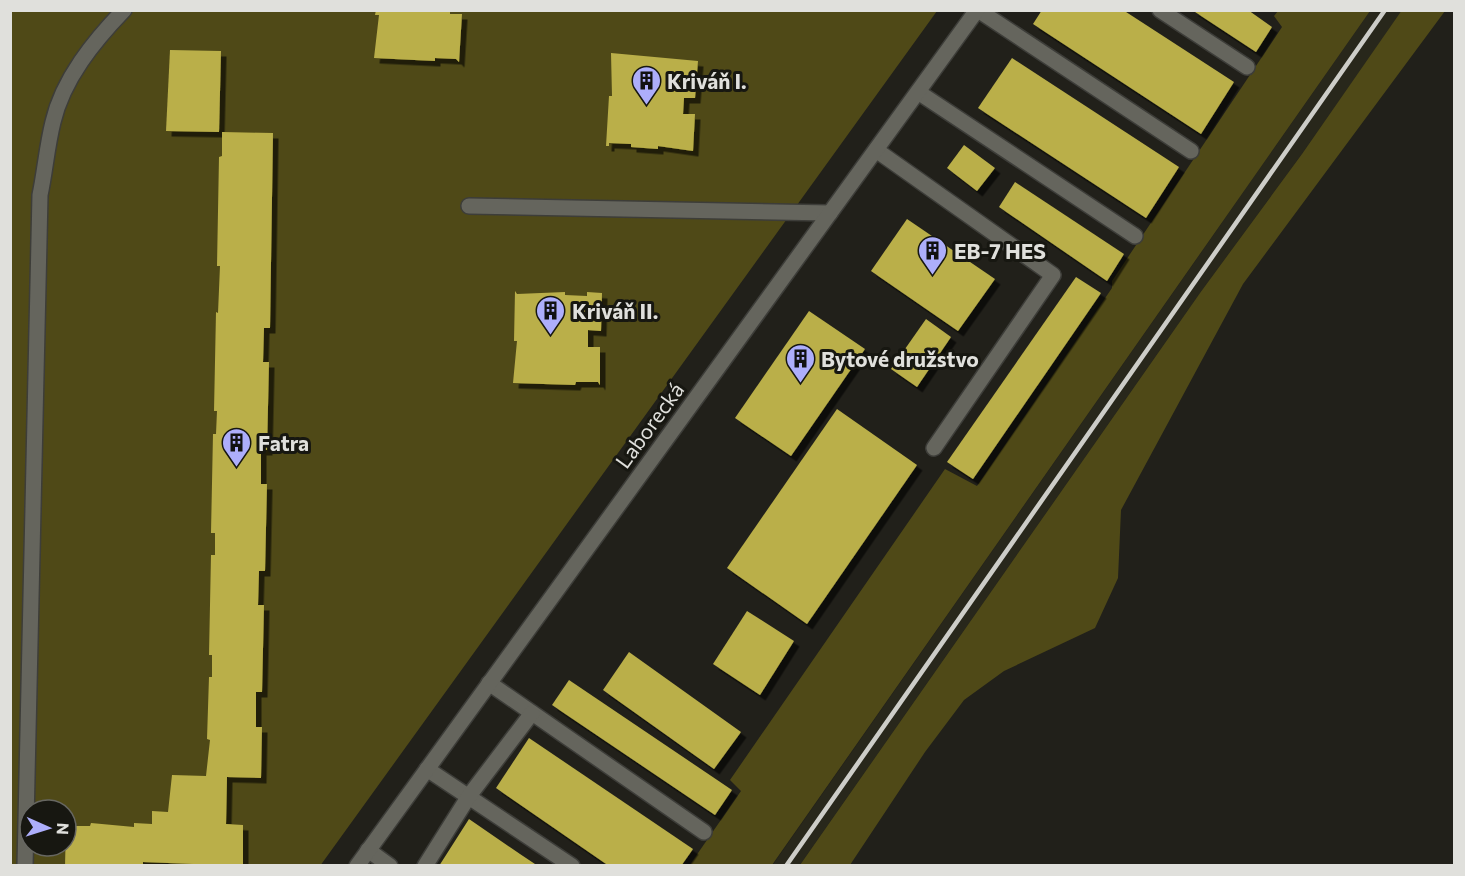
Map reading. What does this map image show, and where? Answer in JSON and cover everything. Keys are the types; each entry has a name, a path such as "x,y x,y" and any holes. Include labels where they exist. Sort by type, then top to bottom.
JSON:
{"street":[{"path":"25,866 40,195 53,120 73,75 97,38 124,10"},
{"path":"977,10 1191,151"},
{"name":"Laborecká","path":"357,866 977,10"},
{"path":"1160,10 1246,67"},
{"path":"918,92 1135,236"},
{"path":"876,150 1053,274 934,448"},
{"path":"469,206 830,213"},
{"path":"489,683 704,832"},
{"path":"425,866 469,796 532,713"},
{"path":"427,769 572,866"},
{"path":"368,850 390,866"}],"shaded area":[{"path":"1402,10 1445,11 1243,284 1121,510 1118,578 1095,628 1004,671 964,700 925,752 850,865 800,865 1200,293 1302,154"},
{"path":"10,11 937,11 320,866 11,865"},
{"path":"1278,11 1370,11 772,865 689,866 741,791 730,780 945,469 977,486 1112,288 1112,281 1282,27 1274,16"},
{"path":"1370,11 1402,11 1302,154 1200,293 800,865 772,866"}],"building":[{"path":"376,10 450,10 450,14 462,14 459,62 456,59 435,58 435,61 374,58 379,15 375,15"},
{"path":"1042,10 1123,10 1234,82 1201,134 1033,24"},
{"path":"1192,10 1248,10 1272,27 1256,52"},
{"path":"170,50 221,51 219,132 166,131"},
{"name":"Kriváň I.","path":"611,53 698,61 695,98 684,98 683,114 695,114 693,151 658,146 658,149 631,147 631,144 609,143 609,146 606,146 609,96 612,96"},
{"path":"1012,58 1179,167 1146,218 978,108"},
{"name":"Fatra","path":"222,132 273,133 270,328 264,328 263,362 269,362 267,450 261,450 261,484 267,484 265,571 259,571 258,605 264,605 262,692 256,692 256,727 262,727 261,778 227,777 226,824 243,825 243,866 143,862 143,866 65,866 65,858 78,858 78,826 90,826 91,823 134,827 134,823 152,824 152,811 168,812 172,775 206,776 210,740 207,739 209,677 212,677 212,655 209,655 211,555 215,555 215,533 211,533 213,434 216,434 217,411 214,411 216,312 218,313 220,266 217,266 219,157 222,156"},
{"path":"964,145 995,168 977,191 947,168"},
{"path":"1015,182 1124,254 1107,281 999,207"},
{"name":"EB-7 HES","path":"907,219 995,279 958,331 871,271"},
{"path":"1076,277 1101,293 973,479 947,462"},
{"name":"Kriváň II.","path":"515,291 517,294 565,292 565,295 587,296 587,292 602,293 601,331 588,330 588,347 600,347 600,385 598,382 576,382 575,385 513,383 517,341 514,341"},
{"name":"Bytové družstvo","path":"809,311 865,349 791,456 735,418"},
{"path":"926,319 951,337 917,387 891,369"},
{"path":"837,409 917,465 807,624 727,568"},
{"path":"747,611 794,641 760,695 713,664"},
{"path":"629,652 741,732 714,769 603,690"},
{"path":"569,680 732,790 715,815 552,705"},
{"path":"529,738 693,849 681,866 609,866 496,788"},
{"path":"469,819 520,854 538,866 439,866"}],"railway":[{"path":"786,866 1385,10"}],"place":[{"name":"Kriváň I.","path":"646,106"},
{"name":"EB-7 HES","path":"933,276"},
{"name":"Kriváň II.","path":"551,336"},
{"name":"Bytové družstvo","path":"800,384"},
{"name":"Fatra","path":"237,468"}]}
